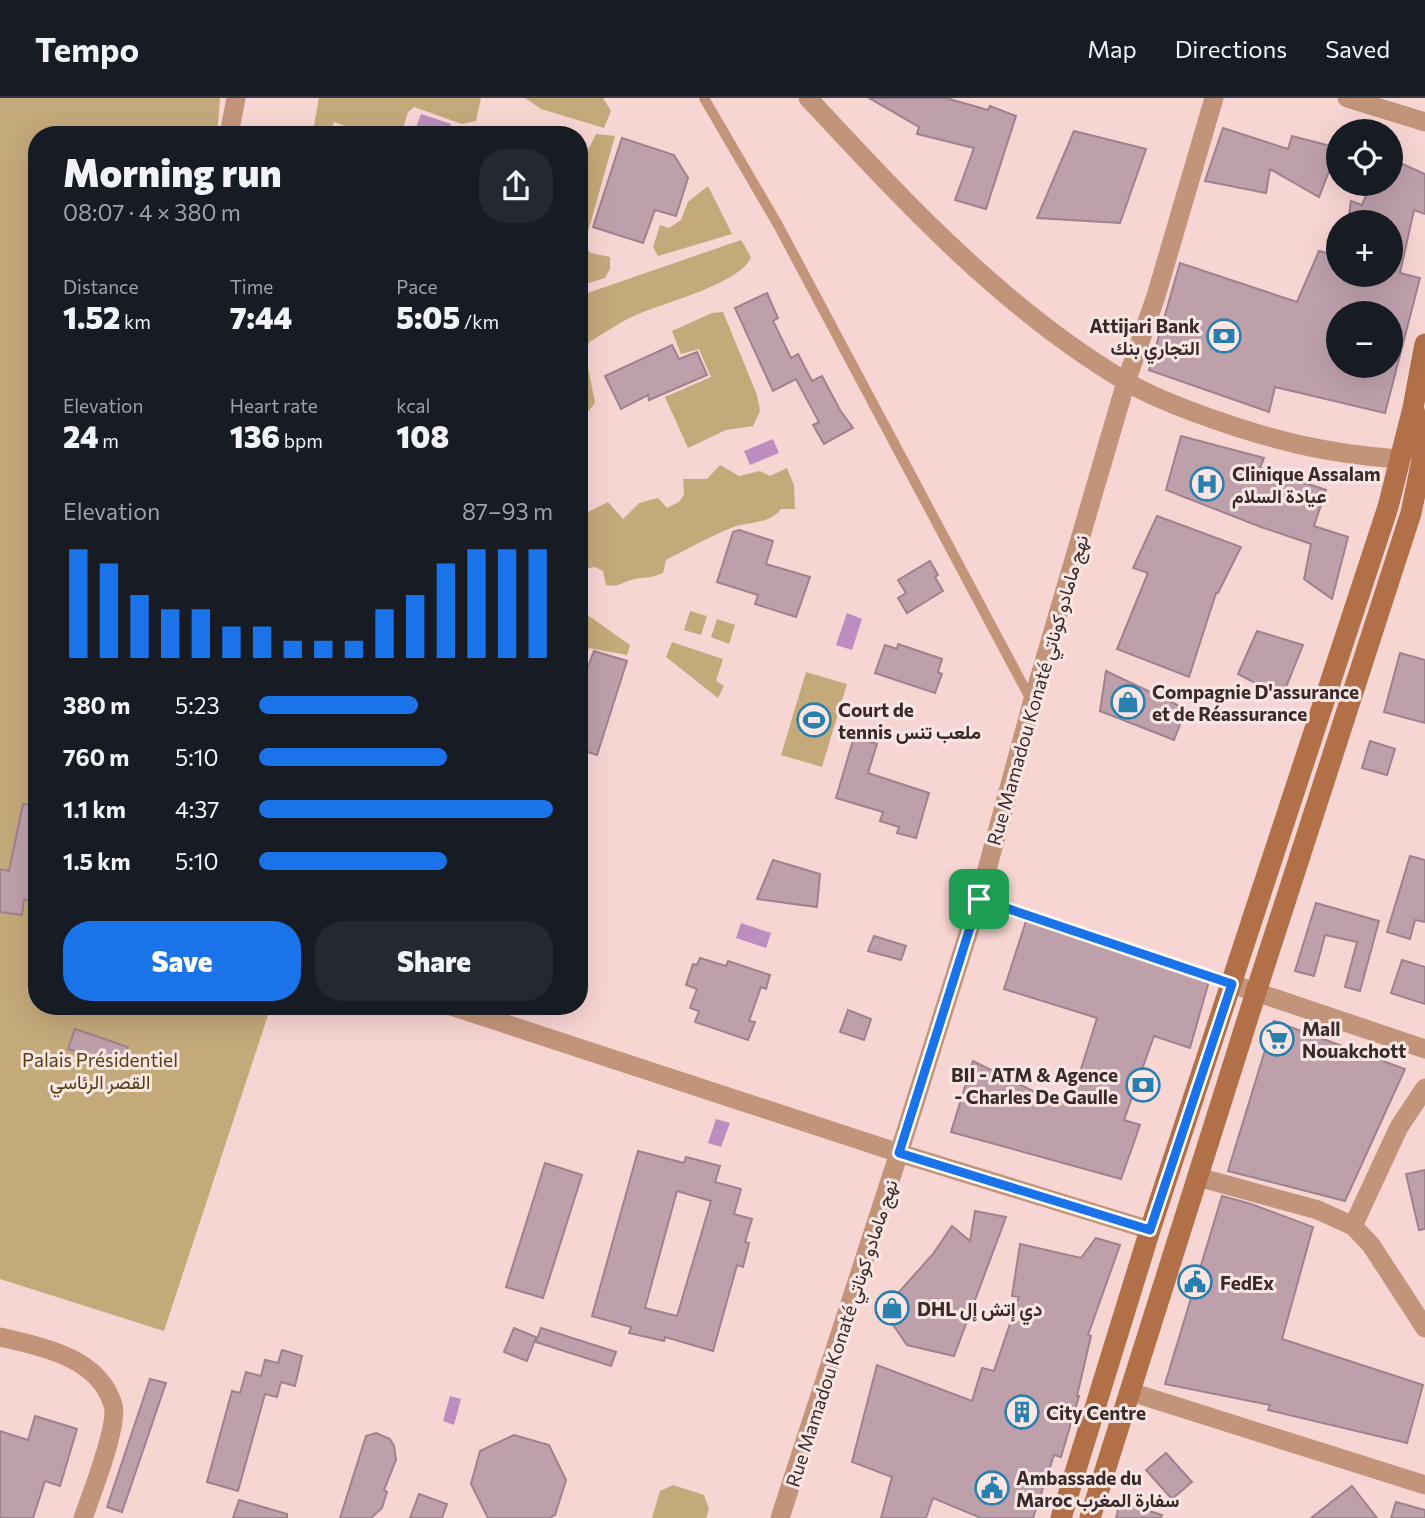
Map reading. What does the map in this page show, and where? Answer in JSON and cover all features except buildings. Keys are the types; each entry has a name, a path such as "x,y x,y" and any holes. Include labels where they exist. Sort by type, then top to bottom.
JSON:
{"street":[{"path":"231,126 236,98"},
{"path":"808,98 874,169 1019,308 1126,382 1177,406 1286,443 1355,456 1424,460"},
{"name":"Rue Mamadou Konaté نهج مامادو كوناتي","path":"780,1518 979,899 1032,703 1126,382 1156,296 1214,98"},
{"path":"1347,98 1425,122"},
{"path":"1061,1518 1150,1230 1388,507 1413,408 1425,344"},
{"path":"1090,1518 1411,513 1424,460 1413,408"},
{"path":"1232,984 1425,1049"},
{"path":"478,1015 899,1153 1150,1230"},
{"path":"1353,1226 1399,1127 1425,1088"},
{"path":"1198,1177 1318,1210 1353,1226 1371,1245 1425,1328"},
{"path":"0,1337 53,1349 97,1374 114,1406 108,1448 83,1518"},
{"path":"1130,1392 1425,1485"}],"lane":[{"path":"704,98 778,225 1032,703"}],"path":[{"path":"979,899 1232,984"}],"green space":[{"name":"Palais Présidentiel القصر الرئاسي","path":"0,98 220,98 218,126 28,126 28,1015 268,1015 164,1331 0,1279"},
{"path":"319,98 481,98 476,121 462,124 414,107 408,112 404,126 345,126 334,122 332,126 314,126"},
{"path":"525,98 603,98 611,111 604,128 541,109"},
{"path":"596,134 615,136 588,232 588,150"},
{"path":"708,186 732,234 658,256 653,247 660,225 669,228 681,220 688,202"},
{"path":"741,240 751,257 733,275 719,283 634,316 589,342 588,347 588,293"},
{"path":"588,250 610,257 610,269 605,278 588,283"},
{"path":"723,312 757,395 760,411 753,426 726,430 688,448 665,397 711,377 699,349 681,354 672,331 712,313"},
{"path":"588,367 595,403 588,412"},
{"path":"720,465 739,476 760,471 770,476 787,468 794,485 795,509 781,509 771,518 731,528 706,539 666,560 663,573 656,576 610,586 606,585 603,571 595,567 588,568 588,512 608,502 623,519 639,503 658,498 667,508 679,502 684,495 683,479 707,479"},
{"path":"690,611 707,616 701,635 684,630"},
{"path":"588,615 630,645 627,655 589,648"},
{"path":"717,619 735,625 729,644 711,637"},
{"path":"672,642 723,659 716,681 724,686 718,698 666,657"},
{"name":"Court de tennis ملعب تنس","path":"806,672 847,684 822,767 781,755"},
{"path":"673,1485 704,1495 709,1509 706,1518 652,1518 660,1491"}],"shaded area":[{"path":"421,114 451,124 450,126 417,126"},
{"path":"773,439 779,453 750,465 744,451"},
{"path":"847,613 862,619 852,650 836,645"},
{"path":"741,923 771,933 766,948 736,938"},
{"path":"716,1119 730,1123 721,1147 708,1143"},
{"path":"450,1396 461,1399 454,1425 443,1421"}],"place":[{"name":"Attijari Bank التجاري بنك","path":"1224,336"},
{"name":"Clinique Assalam عيادة السلام","path":"1207,484"},
{"name":"Compagnie D'assurance et de Réassurance","path":"1128,702"},
{"name":"Court de tennis ملعب تنس","path":"814,720"},
{"name":"Mall Nouakchott","path":"1277,1039"},
{"name":"BII - ATM & Agence - Charles De Gaulle","path":"1143,1085"},
{"name":"FedEx","path":"1195,1282"},
{"name":"DHL دي إتش إل","path":"892,1308"},
{"name":"City Centre","path":"1022,1412"},
{"name":"Ambassade du Maroc سفارة المغرب","path":"992,1488"}],"route":[{"path":"979,899 1232,984 1150,1230 899,1153 979,899"}]}
